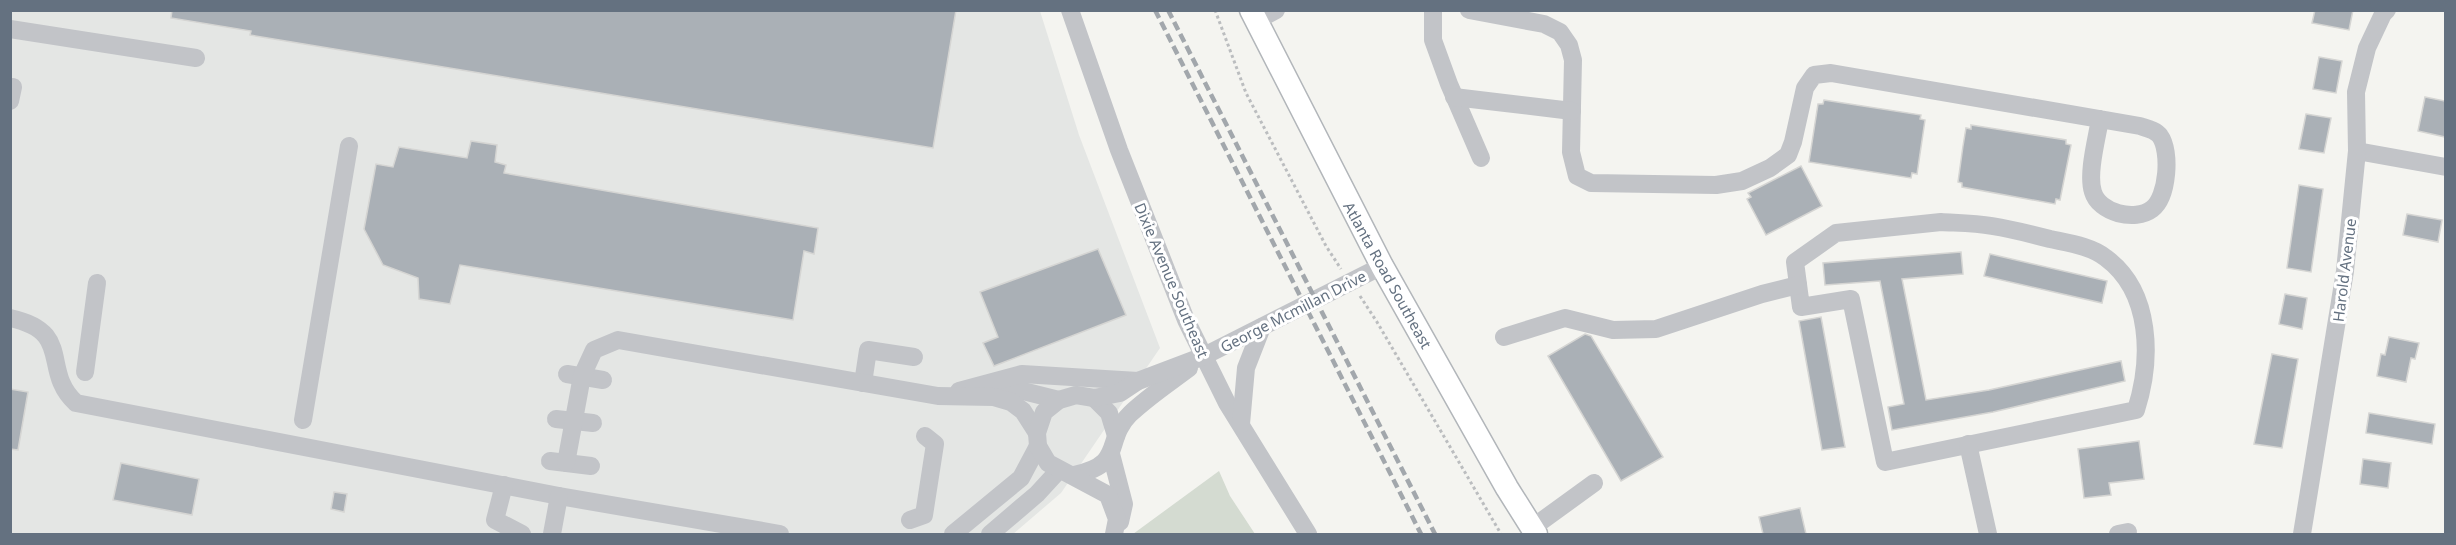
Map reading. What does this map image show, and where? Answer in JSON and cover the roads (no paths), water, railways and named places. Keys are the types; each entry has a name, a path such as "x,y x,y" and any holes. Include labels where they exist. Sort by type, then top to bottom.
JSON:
{"main road":[{"name":"Atlanta Road Southeast","path":"1261,14 1382,266 1507,488 1534,531"}],"street":[{"name":"Dixie Avenue Southeast","path":"1070,10 1119,150 1186,320 1227,403 1308,534"},
{"path":"1433,10 1433,40 1480,158"},
{"path":"1469,10 1544,24 1560,32 1569,45 1573,60 1571,152 1577,176 1591,183 1716,184 1742,181 1770,168 1788,156 1794,142 1805,88 1814,75 1831,73 2100,119 2140,126 2158,133 2166,146 2168,160 2160,199 2152,209 2139,214 2120,214 2102,207 2093,193 2091,177 2100,119"},
{"name":"Harold Avenue","path":"2302,534 2345,271 2357,151 2356,92 2367,48 2382,14 2387,10"},
{"path":"10,29 196,58"},
{"path":"1454,97 1572,111"},
{"path":"303,420 349,146"},
{"path":"2357,151 2445,167"},
{"path":"1941,222 1991,225 2078,245 2105,256 2121,271 2133,291 2143,320 2146,360 2144,385 2136,410 1886,462 1851,299 1801,307 1798,285 1795,262 1836,233 1941,222"},
{"name":"George Mcmillan Drive","path":"989,383 1059,400 1076,395 1094,398 1120,393 1138,381 1204,356 1382,266"},
{"path":"86,372 97,283"},
{"path":"1504,338 1565,318 1613,330 1656,329 1762,294 1798,285"},
{"path":"10,318 33,324 47,337 54,349 59,380 64,392 76,403 559,496 780,534"},
{"path":"1241,424 1246,368 1262,327"},
{"path":"591,466 558,462 584,422 575,375 594,350 618,339 938,396 994,397 1011,402 1023,411 1048,463 1108,495 1117,519 1115,534"},
{"path":"863,383 868,350 914,357"},
{"name":"George Mcmillan Drive","path":"1112,454 1116,436 1128,416 1204,356"},
{"name":"George Mcmillan Drive","path":"938,396 1022,374 1138,381"},
{"path":"575,375 603,380"},
{"path":"1094,398 1108,413 1116,436"},
{"path":"953,534 1021,478 1037,440 1044,412 1059,400"},
{"path":"556,419 584,422"},
{"path":"910,520 924,515 931,480 935,444 925,436"},
{"path":"1968,444 1988,534"},
{"path":"990,534 1067,472 1089,472 1112,454"},
{"path":"1112,454 1124,504 1115,534"},
{"path":"1534,531 1594,483"},
{"path":"504,485 495,520 522,534"},
{"path":"552,534 559,496"}],"railway":[{"path":"1155,10 1421,534"},
{"path":"1168,10 1435,534"}]}
